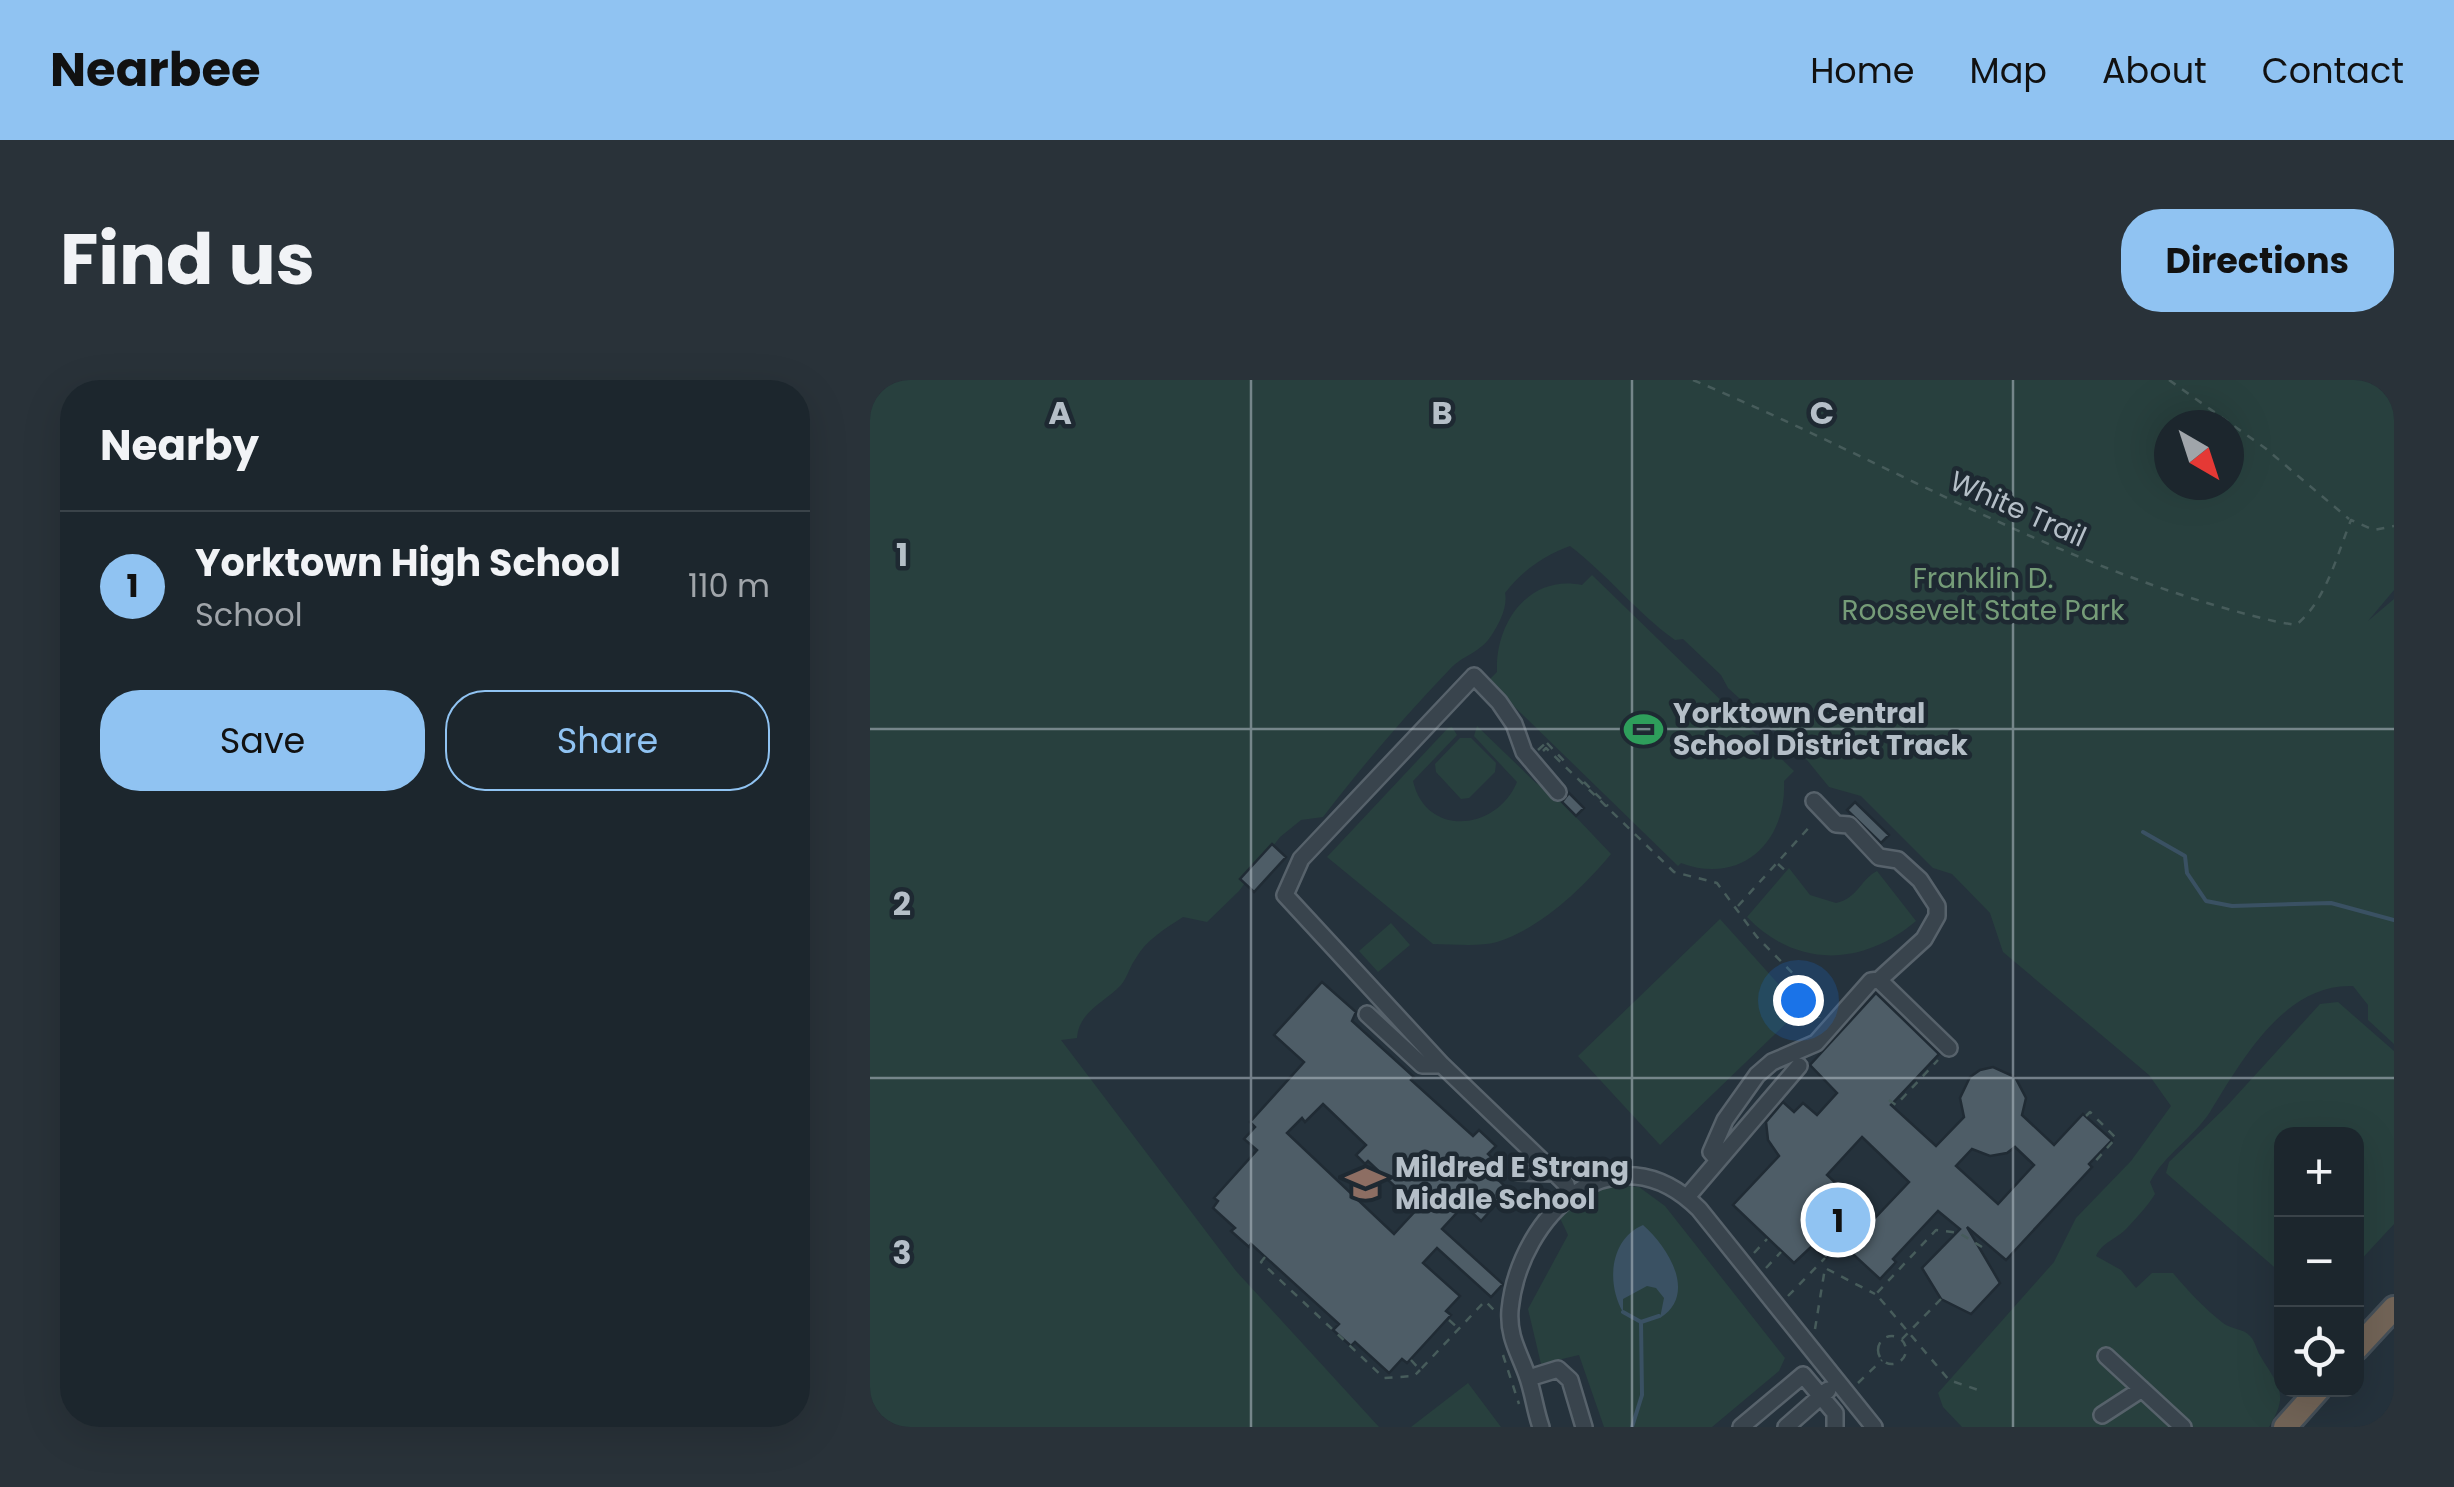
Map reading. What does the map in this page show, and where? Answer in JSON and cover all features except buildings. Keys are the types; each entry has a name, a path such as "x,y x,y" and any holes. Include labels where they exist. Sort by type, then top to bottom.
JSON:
{"highway":[{"path":"2364,1340 2394,1308"},
{"path":"2285,1427 2313,1397"}],"lane":[{"path":"1558,792 1524,752 1514,724 1499,702 1474,676 1300,859 1285,895 1442,1065 1556,1173 1566,1184 1569,1196"},
{"path":"1718,1160 1712,1152 1724,1120 1758,1075 1772,1062 1816,1042 1872,981 1880,980 1924,940 1937,916 1936,906 1920,880 1898,860 1879,856 1848,825 1836,824 1819,806"},
{"path":"1880,980 1949,1048"},
{"path":"1367,1014 1422,1064 1442,1065"},
{"path":"1687,1197 1799,1066"},
{"path":"1518,1172 1556,1173"},
{"path":"1540,1427 1529,1378 1514,1348 1510,1311 1520,1271 1547,1218 1569,1196 1600,1179 1634,1174 1660,1180 1687,1197 1719,1231 1874,1427"},
{"path":"1742,1427 1802,1375 1814,1355"},
{"path":"2106,1356 2183,1427"},
{"path":"1529,1378 1558,1369 1565,1374 1584,1427"},
{"path":"1802,1375 1821,1395 1836,1423 1857,1406"},
{"path":"1786,1427 1837,1382"},
{"path":"2102,1415 2142,1389"}],"path":[{"name":"White Trail","path":"1693,380 1798,426 2035,541 2148,584 2278,622 2296,625 2307,616 2328,580 2350,520"},
{"path":"2169,380 2265,448 2350,520 2374,530 2394,526"},
{"path":"1548,740 1567,768"},
{"path":"1546,748 1609,804 1674,872 1717,884 1757,936 1820,1001 1822,1008 1813,1038 1816,1042"},
{"path":"1737,908 1819,806"},
{"path":"1777,863 1786,872"},
{"path":"1889,1100 1896,1105 1949,1048"},
{"path":"2086,1116 2090,1112 2116,1138 2091,1166"},
{"path":"1876,1294 1936,1230 1959,1233 1982,1247"},
{"path":"1752,1255 1767,1239"},
{"path":"1765,1269 1781,1252"},
{"path":"1265,1257 1261,1262 1384,1378 1414,1376 1484,1301 1496,1312"},
{"path":"1788,1296 1825,1258"},
{"path":"1818,1268 1876,1294 1949,1380 1984,1392"},
{"path":"1805,1322 1814,1334 1825,1268"},
{"path":"1901,1340 1940,1299"},
{"path":"1450,1320 1459,1329"},
{"path":"1333,1330 1338,1324"},
{"path":"1892,1336 1901,1340 1906,1352 1902,1360 1892,1364 1882,1360 1878,1350 1882,1340 1892,1336"},
{"path":"1411,1360 1420,1370"},
{"path":"1855,1386 1882,1360"}],"green space":[{"name":"Franklin D. Roosevelt State Park","path":"870,380 2394,380 2394,590 2368,621 2394,599 2394,1044 2368,1020 2368,1005 2353,986 2306,997 2286,1011 2251,1049 2203,1121 2156,1172 2150,1182 2155,1194 2149,1203 2096,1256 2121,1270 2136,1288 2152,1273 2173,1273 2216,1317 2250,1336 2274,1378 2274,1397 2280,1397 2269,1427 1962,1427 1943,1407 1938,1393 2054,1262 2076,1218 2131,1161 2171,1106 2149,1075 2003,952 1990,913 1952,874 1933,868 1861,796 1829,787 1807,760 1728,688 1721,675 1683,639 1675,640 1661,629 1570,546 1534,565 1512,585 1505,593 1500,621 1487,642 1455,664 1433,687 1323,817 1301,820 1280,837 1239,891 1207,922 1183,917 1151,940 1121,985 1087,1014 1077,1038 1061,1040 1236,1271 1379,1427 870,1427"},
{"name":"Yorktown Central School District Track","path":"1592,575 1794,771 1784,781 1783,803 1769,839 1741,863 1703,869 1681,863 1678,866 1488,681 1497,672 1502,637 1518,606 1546,587 1582,585"},
{"path":"1477,726 1536,783 1555,795 1611,854 1560,906 1513,936 1482,944 1433,944 1327,857 1448,728 1452,727 1457,735 1413,781 1420,799 1446,819 1462,821 1494,811 1517,782 1474,736"},
{"path":"1460,738 1471,738 1496,763 1495,772 1469,798 1461,799 1436,772 1435,764"},
{"path":"1789,868 1810,895 1836,903 1849,898 1877,871 1916,921 1874,947 1852,953 1808,953 1787,946 1747,917"},
{"path":"1720,919 1801,1009 1660,1145 1578,1056"},
{"path":"1391,923 1410,945 1378,972 1359,951"},
{"path":"2338,1002 2394,1051 2394,1224 2364,1256 2364,1127 2274,1127 2274,1267 2166,1173 2169,1162 2226,1107 2320,1004"},
{"path":"1612,1185 1639,1187 1665,1206 1785,1358 1779,1371 1712,1427 1604,1427 1579,1355 1541,1364 1528,1309 1568,1235 1558,1214 1580,1195"},
{"path":"1468,1383 1501,1427 1411,1427"}],"water":[{"path":"1643,1225 1662,1245 1678,1284 1671,1308 1660,1318 1664,1298 1656,1288 1647,1286 1623,1299 1623,1312 1614,1288 1618,1251 1624,1240"}],"waterway":[{"path":"2143,832 2185,856 2187,873 2206,901 2232,906 2331,903 2394,920"},
{"path":"1623,1312 1641,1322 1659,1316"},
{"path":"1632,1427 1642,1395 1641,1322"}],"place":[{"name":"Yorktown Central School District Track","path":"1643,729"},
{"name":"Mildred E Strang Middle School","path":"1365,1183"},
{"name":"Yorktown High School","path":"1838,1220"}]}
